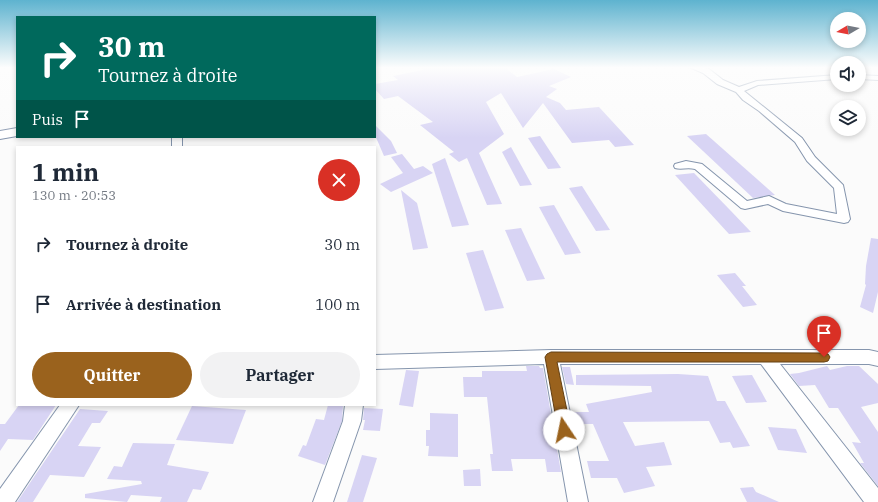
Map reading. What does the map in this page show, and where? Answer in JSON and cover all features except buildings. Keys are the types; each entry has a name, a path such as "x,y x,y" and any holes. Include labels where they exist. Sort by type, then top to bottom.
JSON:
{"street":[{"path":"679,166 686,164 698,166 745,205 770,200 783,207 844,219 839,187 811,159 799,140 762,109 746,98 739,90"},
{"path":"0,135 16,132"},
{"path":"551,357 578,502"},
{"path":"376,362 551,357 869,357 878,359"},
{"path":"765,357 876,502"},
{"path":"3,502 69,406"},
{"path":"323,502 352,421 354,406"}],"route":[{"path":"564,430 551,357 824,357"}]}
